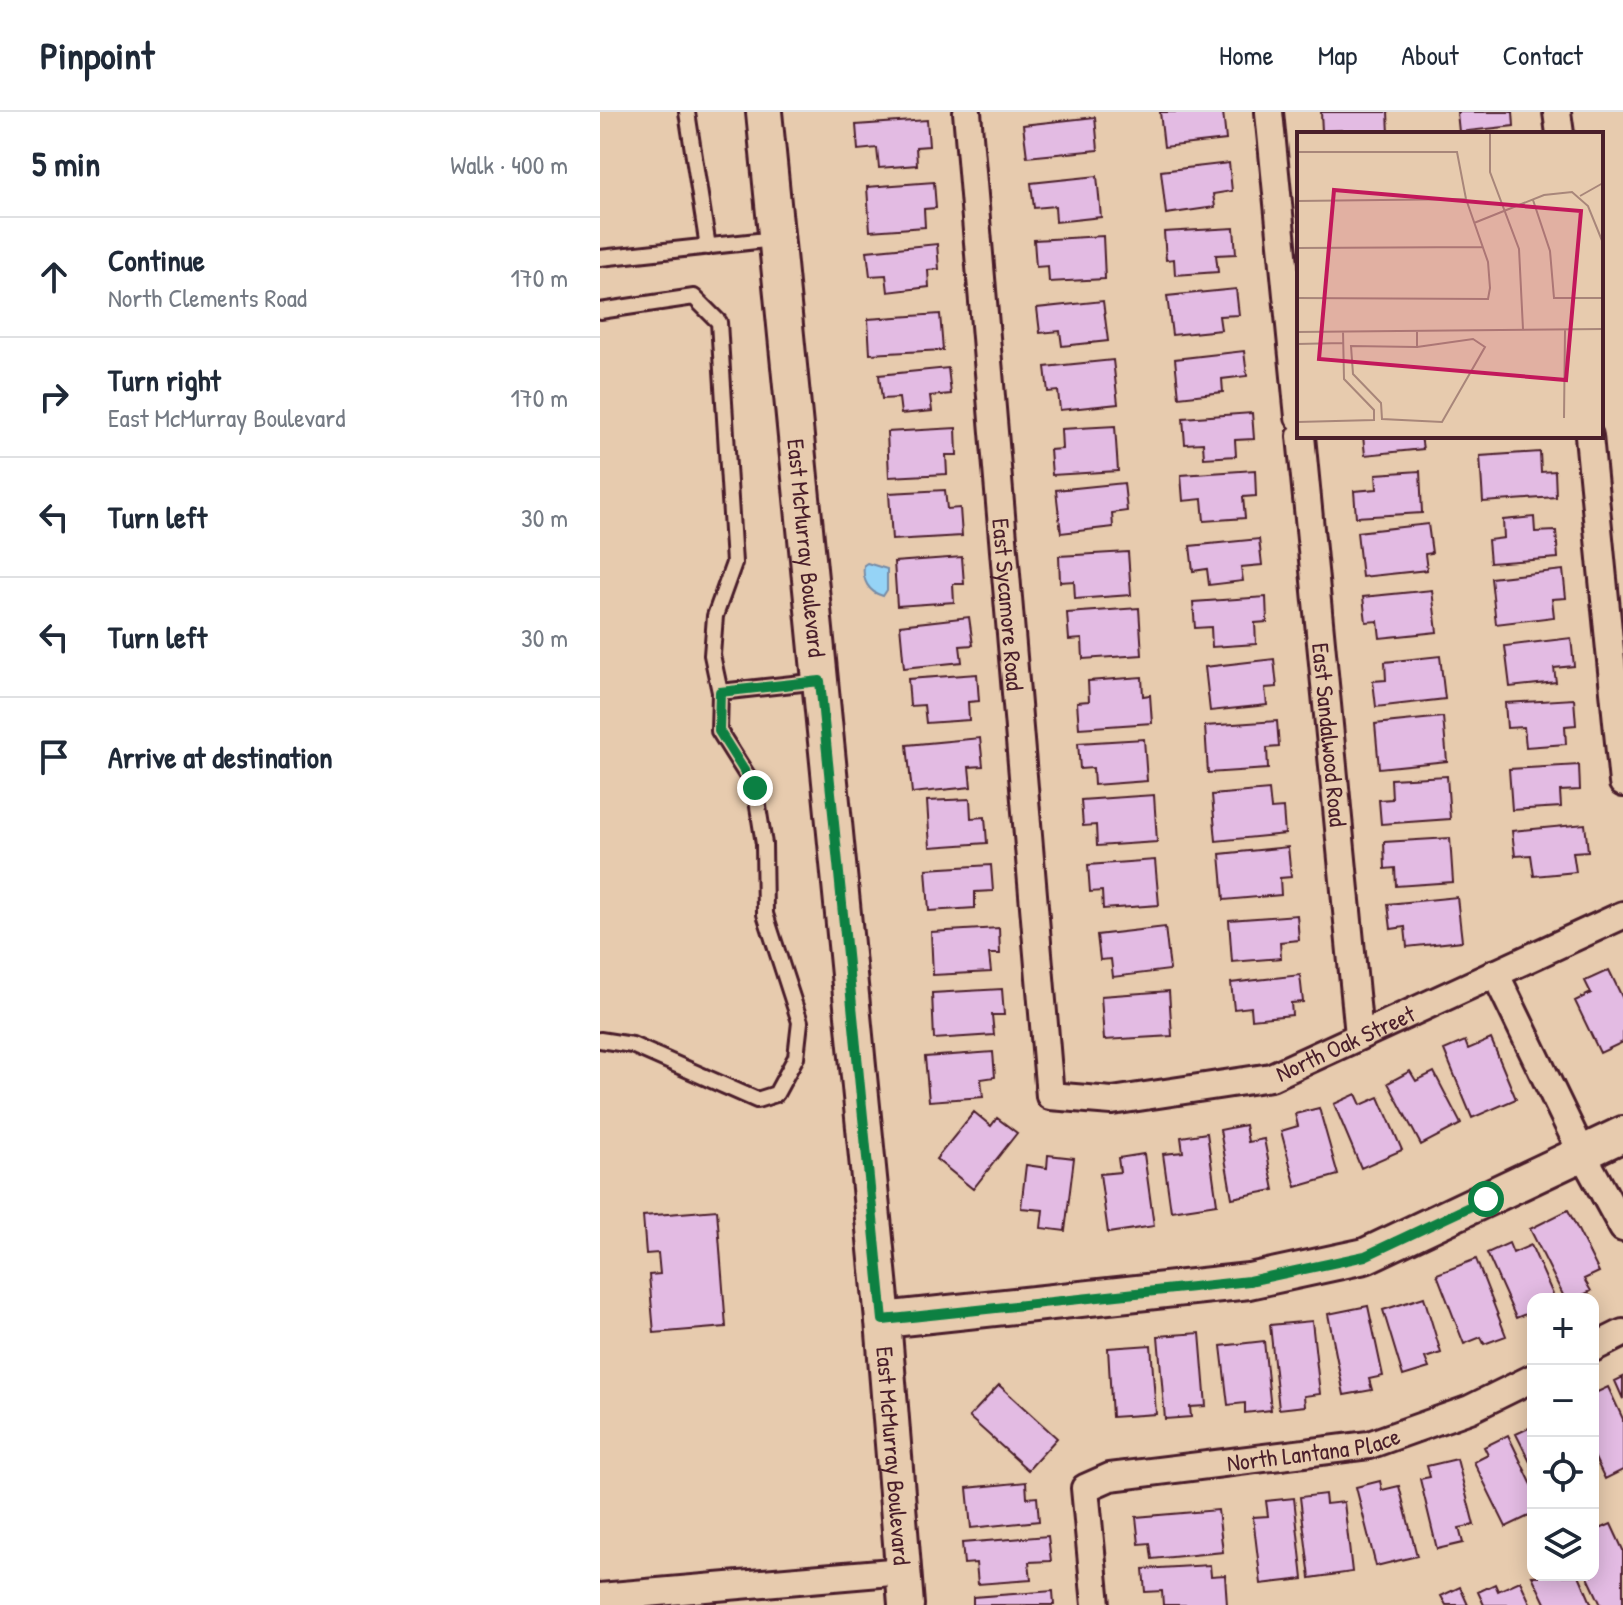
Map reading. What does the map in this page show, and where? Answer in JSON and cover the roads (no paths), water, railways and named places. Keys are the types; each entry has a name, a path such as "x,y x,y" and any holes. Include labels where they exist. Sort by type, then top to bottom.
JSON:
{"street":[{"name":"East McMurray Boulevard","path":"764,112 883,1320 906,1605"},
{"name":"East Sycamore Road","path":"967,112 1050,1096"},
{"path":"1269,112 1297,397"},
{"path":"1557,112 1560,132"},
{"name":"East Sandalwood Road","path":"1301,438 1359,1035"},
{"path":"1589,438 1623,783"},
{"name":"North Oak Street","path":"1050,1096 1112,1101 1271,1077 1623,915"},
{"path":"1495,973 1582,1153 1623,1228"},
{"path":"883,1320 1249,1281 1365,1256 1623,1134"},
{"path":"1599,1345 1623,1333"},
{"name":"North Lantana Place","path":"1096,1605 1085,1488 1110,1477 1369,1445 1470,1409 1527,1381"},
{"path":"600,1597 903,1571"}],"lane":[{"path":"687,112 708,247"},
{"path":"600,258 777,239"},
{"path":"600,311 694,297 719,322 734,563 715,616 712,655 720,692 719,731 755,788 764,844 765,914 800,1022 796,1057 776,1094 757,1100 632,1045 600,1040"},
{"path":"720,692 820,681"}],"water":[{"path":"867,563 887,569 887,590 883,596 867,585 864,565"}]}
